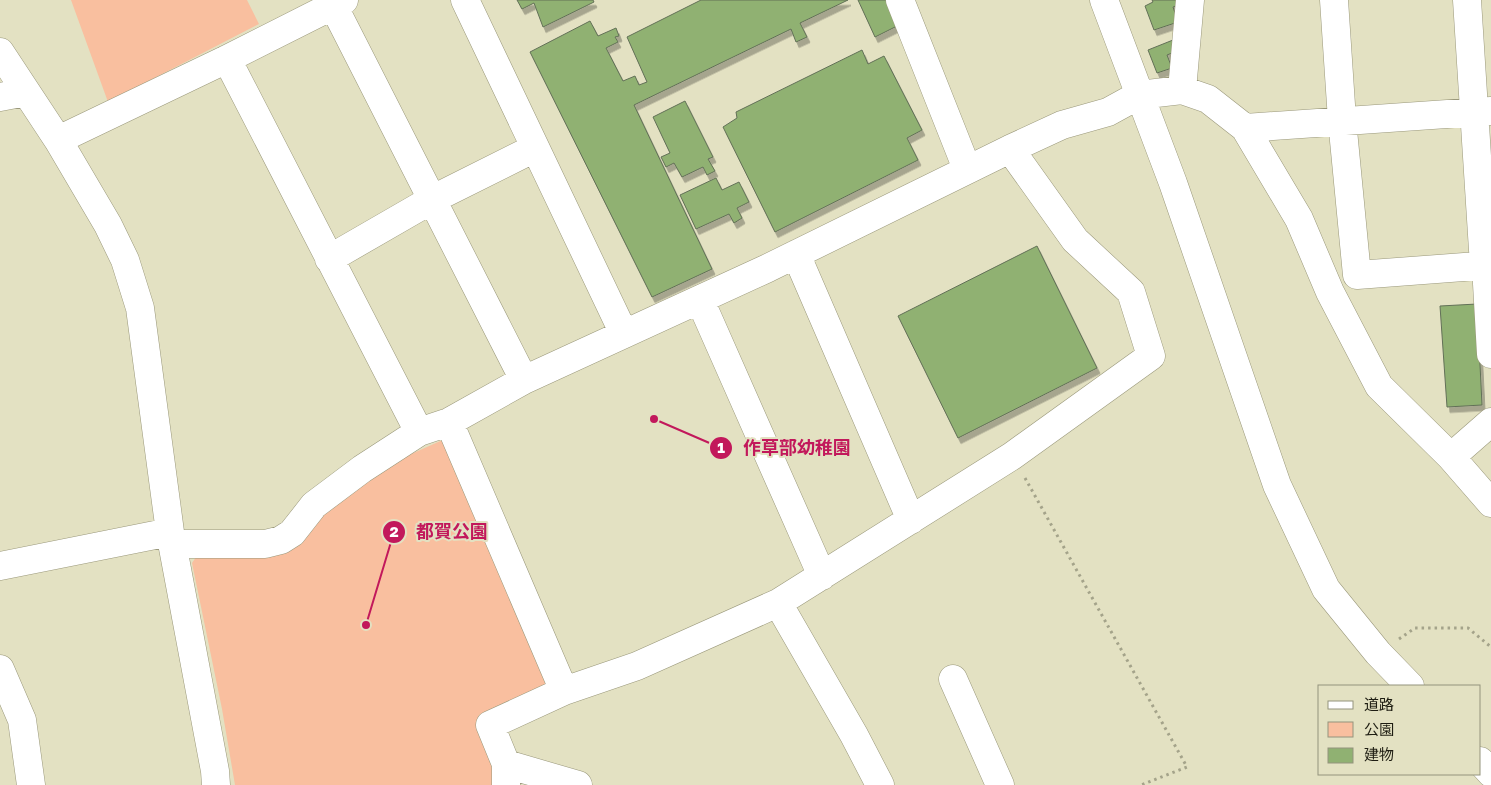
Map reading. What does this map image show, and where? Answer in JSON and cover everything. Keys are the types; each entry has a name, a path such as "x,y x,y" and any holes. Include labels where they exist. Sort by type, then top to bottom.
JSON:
{"street":[{"path":"464,0 624,334"},
{"path":"900,0 967,169"},
{"path":"1104,0 1173,183 1277,484 1326,589 1378,653 1409,685"},
{"path":"1182,90 1190,0"},
{"path":"1334,0 1342,120 1357,275 1489,265"},
{"path":"1467,0 1482,111 1483,250 1489,265 1491,354"},
{"path":"58,140 228,59 339,3 433,199 524,380"},
{"path":"0,52 13,95 58,140 108,224 125,260 140,308 171,538 215,771 216,785"},
{"path":"228,59 419,432"},
{"path":"0,566 171,538 265,544 281,540 292,533 314,505 362,469 419,432 449,422 524,380 700,300 967,169 1062,125 1108,112 1139,95 1182,90 1208,99 1245,128 1299,219 1330,292 1378,386 1451,457 1491,503"},
{"path":"1245,128 1482,111"},
{"path":"329,259 433,199 535,148"},
{"path":"578,785 506,774 490,726 564,691 637,666 778,603 1012,456 1151,356 1131,292 1075,240 1010,149"},
{"path":"796,254 911,520"},
{"path":"700,300 822,576"},
{"path":"449,422 564,691"},
{"path":"1451,457 1491,422"},
{"path":"778,603 854,735 880,785"},
{"path":"0,669 22,720 31,785"},
{"path":"953,679 1000,785"},
{"path":"1481,762 1491,773"}],"path":[{"path":"1012,456 1187,767 1141,785"},
{"path":"1378,653 1415,628 1468,628 1491,647"}],"green space":[{"path":"71,0 247,0 259,24 108,102"},
{"path":"447,438 554,688 479,715 496,785 235,785 222,709 192,563 201,550 273,551 380,468"}],"building":[{"path":"517,0 593,0 594,2 543,27 534,3 522,9"},
{"path":"701,0 848,0 800,23 807,37 796,42 791,29 634,105 712,269 652,297 530,52 590,21 598,36 616,28 619,36 615,37 618,42 606,48 623,81 635,76 639,85 647,82 627,37"},
{"path":"858,0 889,0 901,24 875,37"},
{"path":"1152,0 1180,0 1181,4 1173,7 1178,22 1154,30 1145,6 1153,2"},
{"path":"1173,40 1177,51 1167,55 1172,68 1157,73 1148,50"},
{"path":"862,50 868,64 884,56 922,130 907,138 918,160 775,232 723,127 737,118 736,112"},
{"path":"685,101 713,157 708,159 715,171 707,175 703,167 682,177 674,163 666,167 661,157 670,153 653,117"},
{"path":"716,178 722,190 739,182 749,202 737,208 742,218 734,223 729,214 696,229 680,195"},
{"path":"1037,246 1097,368 958,438 898,316"},
{"path":"1477,304 1482,405 1447,407 1440,306"}],"place":[{"name":"作草部幼稚園","path":"654,419"},
{"name":"都賀公園","path":"366,625"}]}
